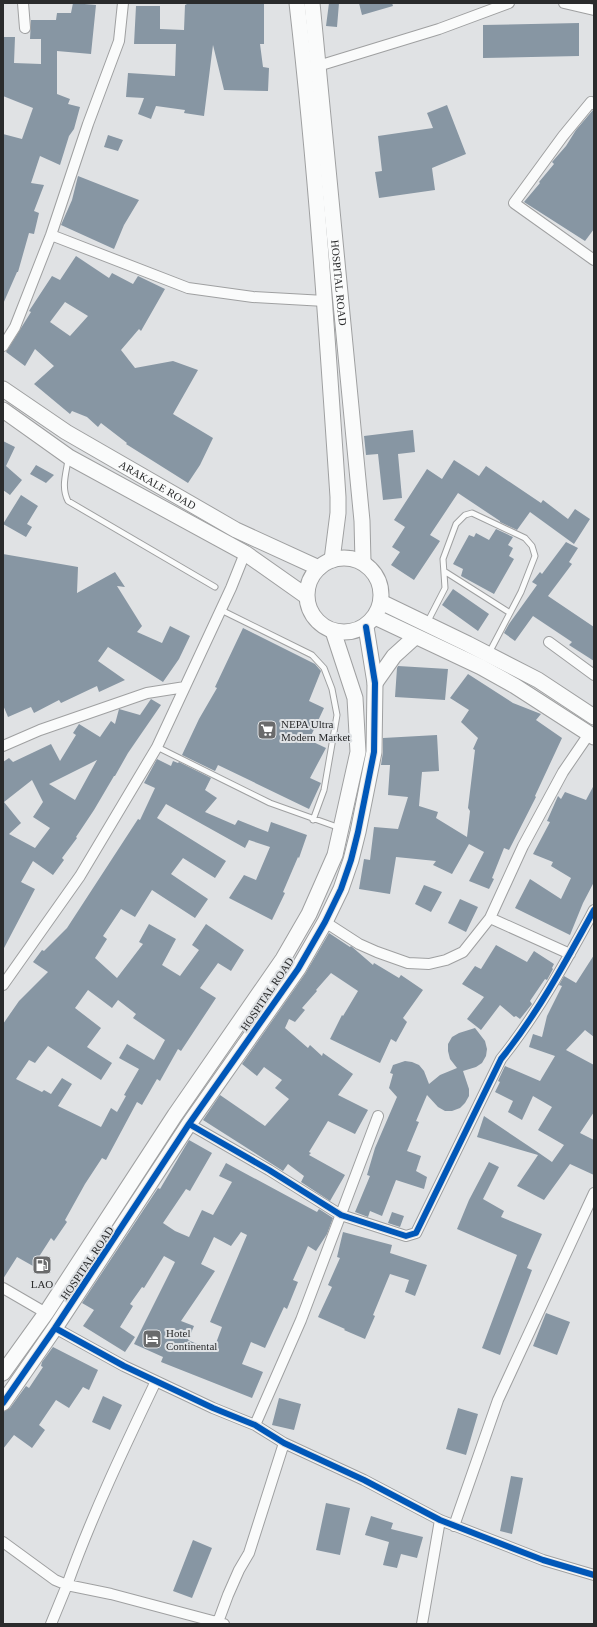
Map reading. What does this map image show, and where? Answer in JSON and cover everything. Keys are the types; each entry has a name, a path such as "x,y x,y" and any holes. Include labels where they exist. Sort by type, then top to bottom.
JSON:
{"street":[{"path":"23,3 25,28"},
{"path":"3,346 14,327 51,235 88,124 119,41 123,3"},
{"name":"HOSPITAL ROAD","path":"297,3 304,64 325,301 338,497 338,513 332,560"},
{"name":"HOSPITAL ROAD","path":"312,3 361,513 363,562"},
{"path":"318,66 439,29 509,3"},
{"path":"564,3 594,10"},
{"path":"593,257 514,203 590,102 594,104"},
{"path":"51,235 188,288 252,297 325,301"},
{"name":"ARAKALE ROAD","path":"3,389 66,432 236,530 319,568"},
{"name":"ARAKALE ROAD","path":"3,410 69,457 245,553 306,596"},
{"path":"3,985 80,876 157,747 221,610 245,553"},
{"path":"348,558 363,562 375,573 381,587 381,602 370,622 349,633 333,631 320,624 310,612 306,596 309,581 319,568 332,560 348,558"},
{"path":"325,922 347,937 377,952 408,963 429,964 446,960 463,952 490,918 523,846 563,772 592,736 515,686 485,661 426,624 381,602"},
{"path":"370,622 538,680 594,717"},
{"name":"HOSPITAL ROAD","path":"3,1403 56,1328 189,1124 298,969 325,922 341,889 351,860 358,832 374,752 375,683 370,622"},
{"name":"HOSPITAL ROAD","path":"3,1373 44,1316 175,1115 283,959 309,914 335,855 358,752 355,698 333,631"},
{"path":"375,683 394,656 415,637"},
{"path":"549,642 594,674"},
{"path":"3,746 40,730 147,693 185,687"},
{"path":"189,1124 269,1170 341,1216 406,1236 416,1233 421,1227 501,1058 517,1039 570,954 594,910"},
{"path":"490,918 570,954"},
{"path":"255,1425 300,1320 378,1116"},
{"path":"454,1526 498,1400 594,1193"},
{"path":"3,1288 44,1316"},
{"path":"56,1328 124,1366 213,1408 255,1425 284,1443 364,1480 440,1520 543,1560 594,1575"},
{"path":"51,1624 81,1545 118,1461 156,1381"},
{"path":"3,1542 55,1580 67,1585 111,1594 221,1623 233,1582 249,1553 284,1443"},
{"path":"422,1624 440,1520"}],"lane":[{"path":"69,457 63,487 68,501 215,587"},
{"path":"426,624 445,588 443,559 456,524 460,519 465,515 472,513 525,538 532,546 535,556 521,592 485,661"},
{"path":"444,571 510,613"},
{"path":"221,610 312,655 324,668 332,689 337,715 324,790 313,820"},
{"path":"157,747 270,803 341,829"}],"building":[{"path":"73,3 96,5 91,54 57,51 57,94 70,99 68,104 80,107 74,129 69,136 60,165 40,156 31,183 44,185 34,211 39,213 34,234 29,233 18,272 3,304 3,134 22,139 33,108 3,96 3,37 15,37 14,63 41,64 41,39 30,39 31,20 56,20 57,13 71,13"},
{"path":"189,3 264,3 264,44 260,44 263,67 269,68 268,91 224,90 213,45 204,116 184,113 185,110 156,106 151,119 138,114 144,98 126,97 128,73 175,76 176,44 134,44 136,6 160,6 160,29 184,30 185,5"},
{"path":"329,3 339,3 337,27 326,26"},
{"path":"359,3 392,3 393,6 362,15"},
{"path":"579,23 579,56 483,58 483,25"},
{"path":"447,105 466,154 432,168 435,190 379,198 375,172 382,171 378,136 433,128 427,113"},
{"path":"593,110 594,229 585,241 524,202 554,164 552,162 566,146 576,130"},
{"path":"108,135 123,140 118,151 104,147"},
{"path":"78,176 139,200 124,225 114,249 61,225 72,200"},
{"path":"76,256 109,278 112,273 133,284 138,276 165,289 141,331 139,329 121,350 135,368 173,361 198,370 173,414 213,438 200,465 188,483 126,444 127,443 101,423 98,427 87,417 72,411 70,414 34,384 54,366 35,349 25,366 6,352 31,312 29,311 52,276 60,280","holes":["65,302 88,316 70,336 50,322"]},
{"path":"413,430 415,452 398,454 402,498 383,500 378,454 366,455 364,436"},
{"path":"3,441 15,447 6,466 22,480 10,495 3,490"},
{"path":"454,460 479,476 486,466 541,503 543,500 568,519 575,509 590,519 574,544 530,512 517,530 500,522 458,493 430,535 440,541 414,580 391,565 400,552 392,547 405,527 394,520 427,469 442,479"},
{"path":"36,465 54,475 46,483 30,474"},
{"path":"21,495 38,506 27,524 32,527 26,537 3,524"},
{"path":"496,529 513,537 508,545 513,548 509,556 514,559 494,594 461,576 463,569 453,564 469,535 474,537 476,533 489,540"},
{"path":"566,542 578,548 569,562 572,564 548,596 594,627 594,661 569,645 572,642 533,616 515,641 504,633 537,585 532,582 540,572 542,574"},
{"path":"3,554 78,567 77,593 115,572 125,587 117,586 142,626 137,632 162,643 170,626 190,636 179,659 163,682 108,647 98,661 125,680 99,692 97,686 61,703 59,700 34,713 31,707 8,717 3,705"},
{"path":"453,589 489,614 478,631 442,605"},
{"path":"243,628 315,664 321,671 309,701 324,708 309,740 326,748 310,778 321,783 309,809 218,765 215,771 182,755 199,719 217,688 215,687"},
{"path":"398,666 448,669 445,700 395,697"},
{"path":"468,674 513,703 541,714 536,720 562,738 535,796 536,797 509,850 504,848 492,878 494,879 489,889 469,881 484,852 469,844 452,874 433,865 436,861 396,857 390,894 359,889 364,859 370,860 374,827 398,829 408,797 388,795 390,765 381,765 383,738 437,735 439,771 422,772 419,806 438,812 436,818 467,837 470,811 468,808 475,750 473,749 478,738 461,722 469,710 450,698"},
{"path":"151,699 161,705 128,753 76,837 77,838 62,858 64,860 53,875 33,861 21,882 35,889 3,950 3,762 9,758 13,762 51,744 60,761 76,735 73,733 79,724 100,737 111,721 115,724 119,709 140,715","holes":["97,760 75,800 49,784","32,780 43,802 33,817 50,828 35,848 9,834 21,823 4,802"]},
{"path":"157,759 171,766 173,761 179,762 211,778 205,790 217,798 205,812 235,825 238,820 268,832 271,822 307,835 299,858 298,857 283,892 285,893 272,920 229,898 244,875 256,880 270,847 249,840 245,848 166,804 157,818 226,861 215,878 183,858 171,874 208,899 195,918 152,890 135,917 121,909 103,936 107,939 95,958 117,978 143,944 139,942 149,924 176,939 162,965 180,976 199,950 192,945 206,924 244,950 231,971 218,963 200,988 216,998 181,1051 178,1049 160,1081 157,1079 142,1105 137,1102 106,1160 102,1158 85,1184 65,1220 67,1222 54,1241 51,1238 33,1266 17,1257 3,1279 3,1024 19,1001 48,972 33,962 42,950 44,951 67,928 138,819 140,820 155,788 144,783","holes":["88,990 112,1008 118,1000 136,1014 133,1018 165,1040 154,1060 127,1044 119,1058 139,1069 124,1095 126,1096 117,1112 111,1108 101,1127 58,1106 72,1084 62,1078 51,1094 44,1090 42,1092 16,1079 29,1060 35,1063 48,1046 101,1080 112,1063 87,1047 101,1028 75,1008"]},
{"path":"594,785 594,882 583,903 570,935 515,908 530,879 561,899 571,878 551,866 553,862 533,854 550,822 547,821 558,796 561,799 565,792 586,800"},
{"path":"424,885 442,892 431,912 415,904"},
{"path":"460,899 478,907 466,932 448,923"},
{"path":"329,933 350,947 351,946 373,965 374,963 399,978 401,975 423,990 403,1018 407,1022 396,1042 391,1039 380,1063 330,1039 342,1015 343,1016 358,991 331,973 302,1008 305,1010 295,1022 289,1019 285,1028 308,1048 310,1045 322,1056 323,1053 353,1074 338,1095 368,1110 355,1134 328,1121 309,1152 311,1153 309,1155 345,1175 330,1201 301,1182 304,1176 288,1164 283,1171 203,1120 220,1095 265,1126 289,1099 275,1088 282,1080 264,1067 257,1076 242,1064 305,974"},
{"path":"496,945 527,962 534,951 554,964 547,980 545,979 530,1001 532,1004 520,1019 516,1016 514,1017 500,1005 481,1030 467,1019 484,997 462,984 475,966 481,969"},
{"path":"594,955 594,1037 585,1030 566,1050 594,1065 594,1112 580,1133 594,1140 594,1175 570,1164 544,1200 517,1186 538,1155 477,1137 484,1116 552,1162 564,1145 538,1130 552,1107 533,1096 522,1120 508,1112 513,1101 495,1092 505,1066 540,1081 555,1056 529,1047 533,1034 542,1037 547,1016 562,986 559,985 564,976 576,983"},
{"path":"475,1028 485,1041 487,1049 486,1056 482,1063 476,1067 463,1071 469,1089 469,1096 465,1103 460,1108 452,1111 445,1111 438,1107 427,1095 416,1121 419,1122 407,1151 421,1156 416,1171 427,1177 424,1189 396,1180 382,1216 370,1211 368,1217 355,1212 370,1176 367,1175 375,1148 397,1097 389,1088 393,1074 390,1073 393,1065 405,1061 419,1065 424,1071 429,1084 440,1075 457,1068 450,1059 448,1051 448,1044 452,1037"},
{"path":"189,1140 212,1153 190,1191 186,1189 163,1223 175,1231 189,1237 202,1210 213,1215 232,1182 219,1176 226,1163 317,1212 319,1209 333,1218 327,1234 316,1251 308,1246 293,1280 298,1282 287,1309 284,1307 265,1348 251,1342 242,1364 263,1372 252,1398 161,1362 163,1357 134,1344 175,1262 164,1256 144,1288 142,1287 130,1304 133,1306 120,1327 135,1337 125,1352 83,1326 94,1310 82,1303 158,1188 160,1189","holes":["241,1232 247,1235 210,1322 222,1327 213,1351 188,1340 194,1326 181,1321 215,1271 201,1264 214,1237 231,1246"]},
{"path":"489,1162 499,1167 483,1199 504,1211 501,1217 542,1234 527,1268 532,1270 500,1355 482,1348 517,1255 457,1229 469,1200"},
{"path":"392,1212 404,1216 400,1227 388,1223"},
{"path":"343,1232 392,1245 390,1253 427,1265 415,1296 405,1292 409,1280 390,1274 365,1339 318,1317 332,1287 328,1285 340,1258 337,1257"},
{"path":"546,1313 570,1322 557,1355 533,1346"},
{"path":"53,1347 98,1370 89,1390 83,1387 69,1408 56,1400 39,1425 45,1430 32,1448 14,1435 3,1449 3,1412 10,1408 26,1386 29,1388 43,1367 41,1366 42,1362"},
{"path":"103,1396 122,1405 110,1430 92,1422"},
{"path":"279,1398 301,1404 294,1430 272,1425"},
{"path":"458,1408 478,1414 466,1455 446,1449"},
{"path":"511,1476 523,1478 512,1534 500,1531"},
{"path":"326,1503 350,1508 340,1555 316,1550"},
{"path":"371,1516 393,1523 391,1529 423,1537 417,1558 401,1554 397,1568 383,1565 389,1542 365,1535"},
{"path":"193,1540 212,1548 192,1598 173,1591"}],"cycle path":[{"path":"3,1403 55,1328 189,1124 298,969 325,922 341,889 351,860 358,832 374,752 375,683 366,627"},
{"path":"189,1124 269,1170 341,1215 406,1236 416,1233 501,1059 539,1005 594,910"},
{"path":"55,1328 124,1366 213,1408 255,1425 284,1443 364,1480 440,1520 543,1560 594,1575"}],"place":[{"name":"NEPA Ultra Modern Market","path":"267,730"},
{"name":"LAO","path":"42,1265"},
{"name":"Hotel Continental","path":"152,1339"}]}
